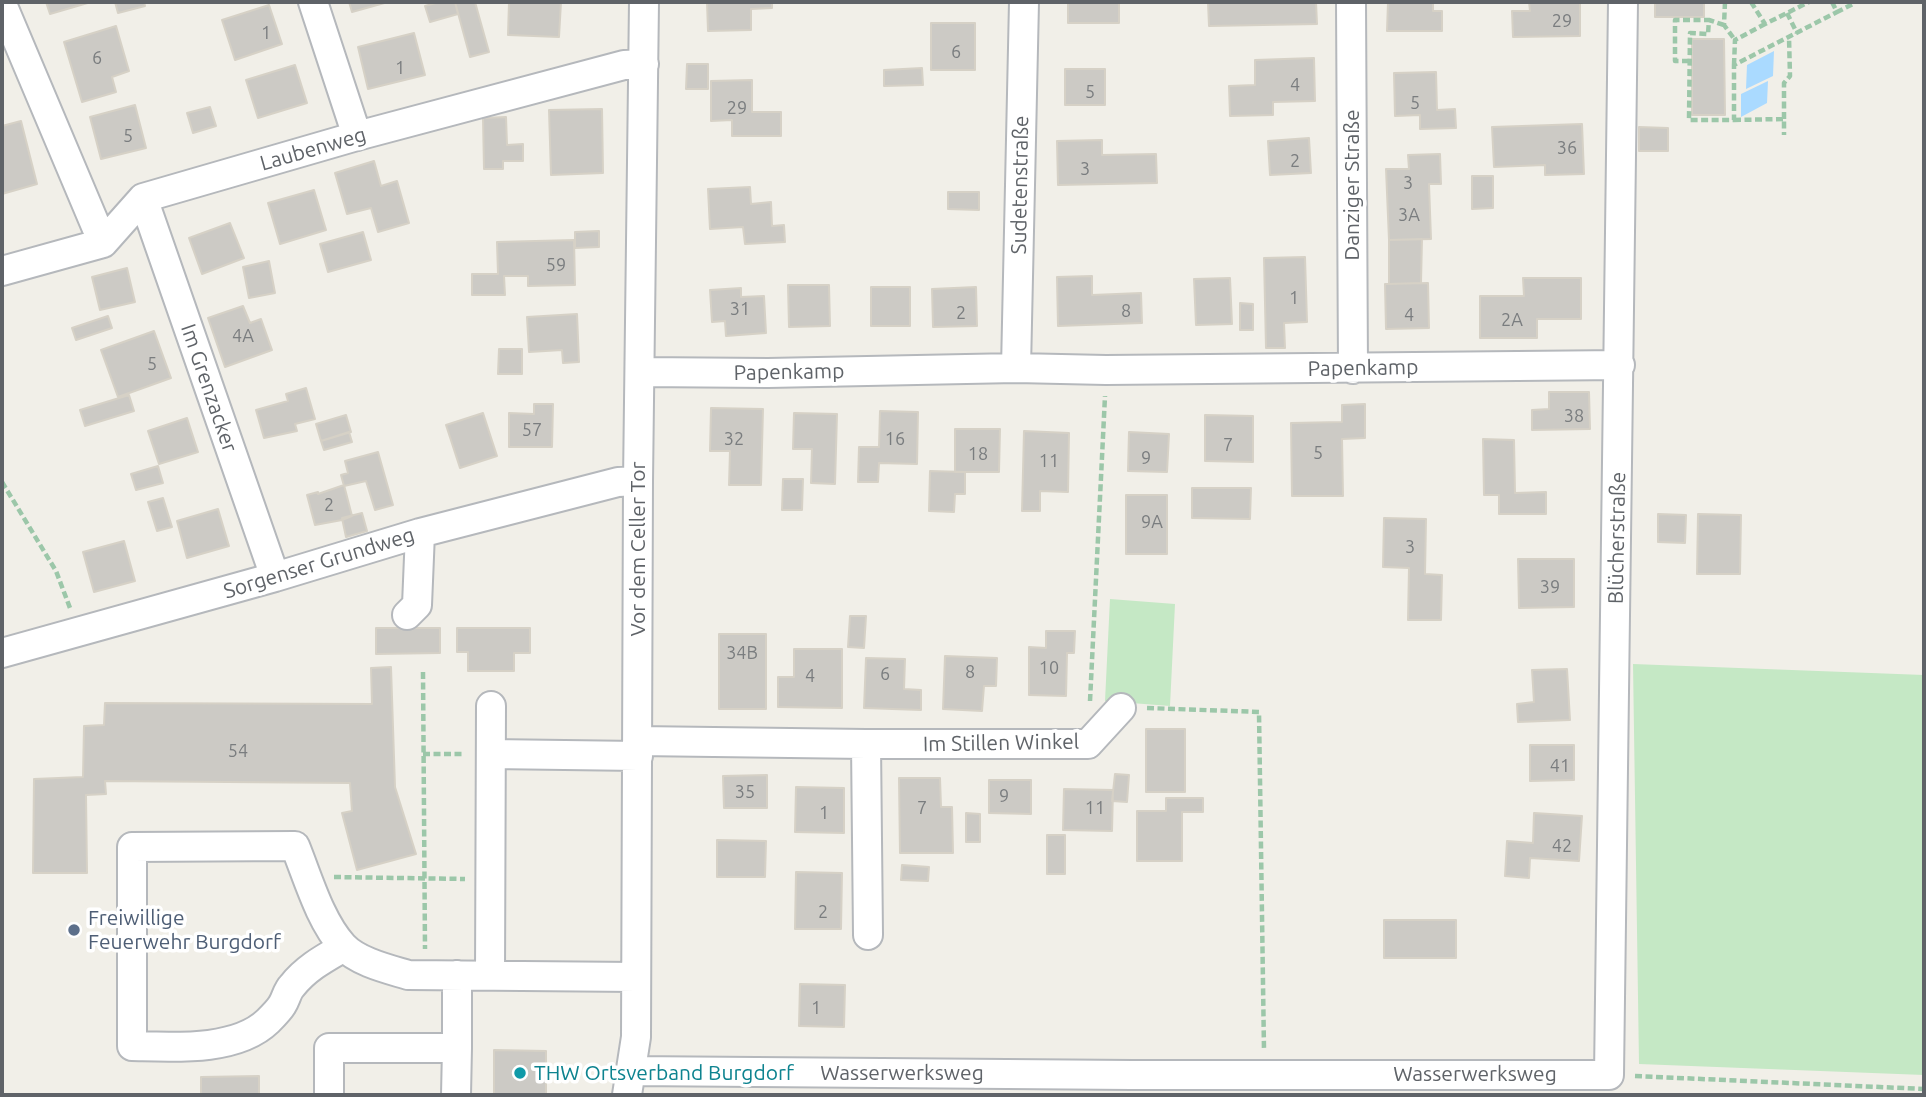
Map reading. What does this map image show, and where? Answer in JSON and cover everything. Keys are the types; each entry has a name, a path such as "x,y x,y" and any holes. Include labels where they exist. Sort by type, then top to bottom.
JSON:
{"street":[{"path":"313,2 357,136"},
{"name":"Vor dem Celler Tor","path":"629,1083 636,1037 638,481 644,2"},
{"name":"Sudetenstraße","path":"1016,368 1024,2"},
{"name":"Danziger Straße","path":"1351,2 1353,369"},
{"name":"Blücherstraße","path":"1609,1075 1623,2"},
{"path":"2,4 103,243"},
{"name":"Laubenweg","path":"143,198 357,136 624,65 644,64"},
{"path":"2,271 103,243 143,198"},
{"name":"Im Grenzacker","path":"143,198 275,578"},
{"name":"Papenkamp","path":"640,372 1620,365"},
{"name":"Sorgenser Grundweg","path":"2,653 275,578 420,533 618,482 638,481"},
{"path":"407,615 417,605 420,533"},
{"path":"490,975 492,706"},
{"name":"Im Stillen Winkel","path":"491,754 866,744 1088,744 1121,708"},
{"path":"866,744 868,935"},
{"path":"344,947 303,974 290,988 283,1004 266,1023 244,1035 205,1046 132,1046 132,846 295,846 326,921 344,947 373,964 408,975 636,977"},
{"path":"456,1095 457,975"},
{"path":"329,1095 329,1048 457,1048"},
{"name":"Wasserwerksweg","path":"629,1083 1131,1085 1264,1074 1609,1075"}],"path":[{"path":"1724,2 1724,25"},
{"path":"1751,2 1765,24"},
{"path":"1735,40 1809,2"},
{"path":"1832,2 1837,12"},
{"path":"1734,65 1854,2"},
{"path":"1787,13 1797,33"},
{"path":"1689,61 1675,61 1675,20 1709,20 1724,25 1735,40 1734,120"},
{"path":"1709,20 1708,34 1690,33 1689,120 1784,119"},
{"path":"1784,135 1784,83 1790,76 1789,37"},
{"path":"1090,702 1106,370"},
{"path":"2,482 56,571 80,632"},
{"path":"423,672 425,974"},
{"path":"1121,708 1259,712 1264,1074"},
{"path":"423,754 491,754"},
{"path":"308,877 490,879"},
{"path":"1609,1075 1924,1088"}],"green space":[{"path":"1110,599 1175,604 1170,706 1105,701"},
{"path":"1633,664 1924,675 1924,1075 1639,1064"}],"water":[{"path":"1774,51 1773,76 1746,89 1747,65"},
{"path":"1768,81 1767,103 1741,117 1741,94"}],"building":[{"path":"46,2 91,2 50,14"},
{"path":"115,2 144,2 145,6 118,13"},
{"path":"349,2 388,2 352,12"},
{"path":"439,2 455,2 458,14 430,22 425,6"},
{"path":"455,2 475,2 489,52 470,57"},
{"path":"509,2 561,2 559,37 508,35"},
{"path":"707,2 772,2 772,8 751,9 751,30 708,31"},
{"path":"1068,2 1119,2 1119,23 1068,23"},
{"path":"1208,2 1316,2 1317,24 1209,26"},
{"path":"1388,2 1433,2 1433,11 1442,11 1442,31 1387,31"},
{"path":"1529,2 1580,2 1580,36 1513,37 1512,11 1530,11"},
{"path":"1655,2 1704,2 1704,17 1655,17"},
{"path":"269,5 282,44 235,60 222,20"},
{"path":"931,23 975,23 975,70 931,70"},
{"path":"116,26 129,71 112,77 116,92 82,102 64,42"},
{"path":"414,33 425,75 368,89 358,47"},
{"path":"1692,39 1724,39 1725,115 1692,115"},
{"path":"1314,58 1315,101 1273,102 1273,115 1230,116 1229,86 1255,85 1255,60"},
{"path":"687,64 708,64 708,89 686,89"},
{"path":"295,65 307,103 258,118 246,80"},
{"path":"922,68 923,85 884,86 884,70"},
{"path":"1065,69 1105,69 1105,105 1065,105"},
{"path":"1436,72 1437,110 1455,109 1456,128 1420,129 1420,115 1395,116 1394,73"},
{"path":"752,80 752,112 781,112 781,136 732,136 732,120 711,121 711,81"},
{"path":"135,105 146,148 101,159 90,117"},
{"path":"210,107 216,126 193,133 187,113"},
{"path":"602,109 603,173 551,175 549,110"},
{"path":"506,117 507,145 523,144 523,161 503,161 503,169 484,169 483,118"},
{"path":"21,121 37,184 2,194 2,126"},
{"path":"1582,124 1584,174 1545,175 1545,165 1494,167 1492,127"},
{"path":"1639,127 1668,128 1668,151 1639,151"},
{"path":"1309,138 1311,173 1270,175 1268,141"},
{"path":"1102,140 1102,155 1156,154 1157,183 1058,185 1057,141"},
{"path":"1440,154 1441,184 1429,184 1431,239 1389,240 1386,169 1409,169 1408,155"},
{"path":"374,161 381,186 397,181 409,223 378,232 371,208 347,214 335,173"},
{"path":"1472,176 1493,176 1493,208 1472,209"},
{"path":"750,187 751,204 771,202 772,226 784,225 785,242 745,244 743,227 710,229 708,189"},
{"path":"314,190 326,230 280,244 268,203"},
{"path":"948,192 979,192 979,210 948,209"},
{"path":"230,223 244,258 202,274 189,238"},
{"path":"599,231 599,247 575,248 575,232"},
{"path":"363,232 371,260 328,272 320,244"},
{"path":"1422,239 1421,283 1389,284 1389,240"},
{"path":"574,240 575,285 528,286 528,276 504,276 505,295 472,295 472,274 498,274 497,242"},
{"path":"1305,257 1307,322 1284,323 1285,348 1266,348 1264,258"},
{"path":"269,261 275,293 249,298 243,267"},
{"path":"127,268 135,302 100,310 92,277"},
{"path":"1092,276 1092,295 1141,293 1142,323 1058,326 1057,277"},
{"path":"1230,278 1232,324 1196,325 1194,279"},
{"path":"1523,278 1581,278 1581,319 1537,319 1537,338 1480,338 1480,296 1524,296"},
{"path":"1428,283 1429,328 1386,329 1385,284"},
{"path":"788,285 829,285 830,326 789,327"},
{"path":"871,287 910,287 910,326 871,326"},
{"path":"976,287 977,326 933,327 932,289"},
{"path":"741,288 741,297 764,296 766,333 726,336 725,321 712,322 710,290"},
{"path":"1240,303 1253,304 1253,330 1240,330"},
{"path":"243,306 250,323 261,319 272,350 225,367 208,318"},
{"path":"577,314 579,362 563,363 562,350 529,352 527,317"},
{"path":"108,316 112,328 76,340 72,328"},
{"path":"154,331 171,378 118,397 101,350"},
{"path":"499,349 522,349 522,374 498,374"},
{"path":"306,388 315,419 295,424 297,431 264,438 256,410 288,401 286,394"},
{"path":"1549,392 1589,392 1590,429 1532,430 1532,410 1549,409"},
{"path":"129,395 134,411 85,426 80,410"},
{"path":"534,404 553,404 552,447 509,447 509,413 534,414"},
{"path":"1365,404 1365,438 1342,439 1343,496 1292,496 1291,423 1342,422 1342,405"},
{"path":"711,408 763,409 761,485 729,485 730,451 710,451"},
{"path":"880,411 918,412 917,464 879,463 878,482 858,482 859,447 879,447"},
{"path":"483,413 497,456 460,468 446,425"},
{"path":"794,413 837,414 835,484 811,483 812,449 793,449"},
{"path":"346,415 351,432 321,441 316,424"},
{"path":"1205,415 1253,416 1253,462 1205,461"},
{"path":"187,418 198,452 159,464 148,431"},
{"path":"955,429 1000,429 999,472 955,472"},
{"path":"1024,431 1069,433 1068,492 1040,491 1040,511 1022,511"},
{"path":"349,432 352,442 324,450 321,441"},
{"path":"1129,432 1169,434 1167,472 1128,471"},
{"path":"1483,439 1514,440 1515,493 1546,492 1546,514 1499,514 1499,495 1484,495"},
{"path":"378,452 393,505 375,510 366,481 344,486 341,475 348,473 345,461"},
{"path":"158,466 163,483 136,490 131,474"},
{"path":"930,471 965,472 965,494 955,494 954,512 929,511"},
{"path":"783,479 803,479 802,510 782,510"},
{"path":"344,485 352,516 315,525 307,495"},
{"path":"1192,488 1251,488 1250,519 1192,518"},
{"path":"1126,495 1167,495 1167,554 1126,554"},
{"path":"163,498 172,527 157,531 148,502"},
{"path":"218,509 229,546 187,558 177,521"},
{"path":"362,513 367,531 346,537 342,518"},
{"path":"1658,514 1686,515 1685,543 1658,542"},
{"path":"1698,514 1741,515 1740,574 1697,574"},
{"path":"1384,518 1426,519 1425,574 1442,575 1441,620 1408,620 1409,568 1383,567"},
{"path":"124,541 135,581 94,592 83,552"},
{"path":"1518,559 1574,559 1574,607 1519,608"},
{"path":"850,616 866,616 864,648 848,647"},
{"path":"376,628 440,628 440,653 376,654"},
{"path":"457,628 530,628 530,653 514,653 514,671 468,671 468,652 457,652"},
{"path":"1046,631 1075,631 1074,653 1067,653 1066,696 1029,695 1029,647 1046,648"},
{"path":"719,634 766,634 766,709 719,709"},
{"path":"794,649 842,649 842,708 778,707 778,677 794,677"},
{"path":"945,656 997,658 996,686 984,686 982,711 943,709"},
{"path":"866,658 905,659 904,689 921,690 921,710 864,708"},
{"path":"391,667 395,787 416,854 357,870 342,813 352,811 350,783 105,781 106,794 86,795 87,873 33,873 34,779 83,777 84,726 104,725 105,703 372,704 371,668"},
{"path":"1567,669 1570,720 1518,722 1517,704 1534,702 1532,670"},
{"path":"1146,729 1185,729 1185,792 1146,792"},
{"path":"1530,745 1574,745 1574,780 1530,781"},
{"path":"1115,774 1129,775 1127,802 1112,801"},
{"path":"767,775 767,808 724,808 723,776"},
{"path":"899,778 940,778 941,807 952,807 953,853 900,853"},
{"path":"989,780 1031,780 1031,814 989,813"},
{"path":"796,787 844,788 844,833 795,832"},
{"path":"1064,789 1113,790 1112,831 1063,830"},
{"path":"1166,798 1203,798 1203,812 1182,812 1182,861 1137,861 1137,811 1166,811"},
{"path":"966,813 980,814 980,842 966,842"},
{"path":"1534,813 1582,816 1579,861 1530,858 1529,878 1505,876 1507,841 1533,843"},
{"path":"1047,835 1065,835 1065,874 1047,874"},
{"path":"717,840 766,841 765,877 717,877"},
{"path":"902,865 929,867 928,881 901,880"},
{"path":"796,872 842,873 841,929 795,929"},
{"path":"1384,920 1456,920 1456,958 1384,958"},
{"path":"800,984 845,985 844,1027 799,1026"},
{"name":"THW Ortsverband Burgdorf","path":"494,1050 546,1051 546,1095 494,1095"},
{"path":"259,1076 259,1095 201,1095 201,1077"}],"place":[{"name":"Freiwillige Feuerwehr Burgdorf","path":"74,930"},
{"name":"THW Ortsverband Burgdorf","path":"520,1073"}]}
